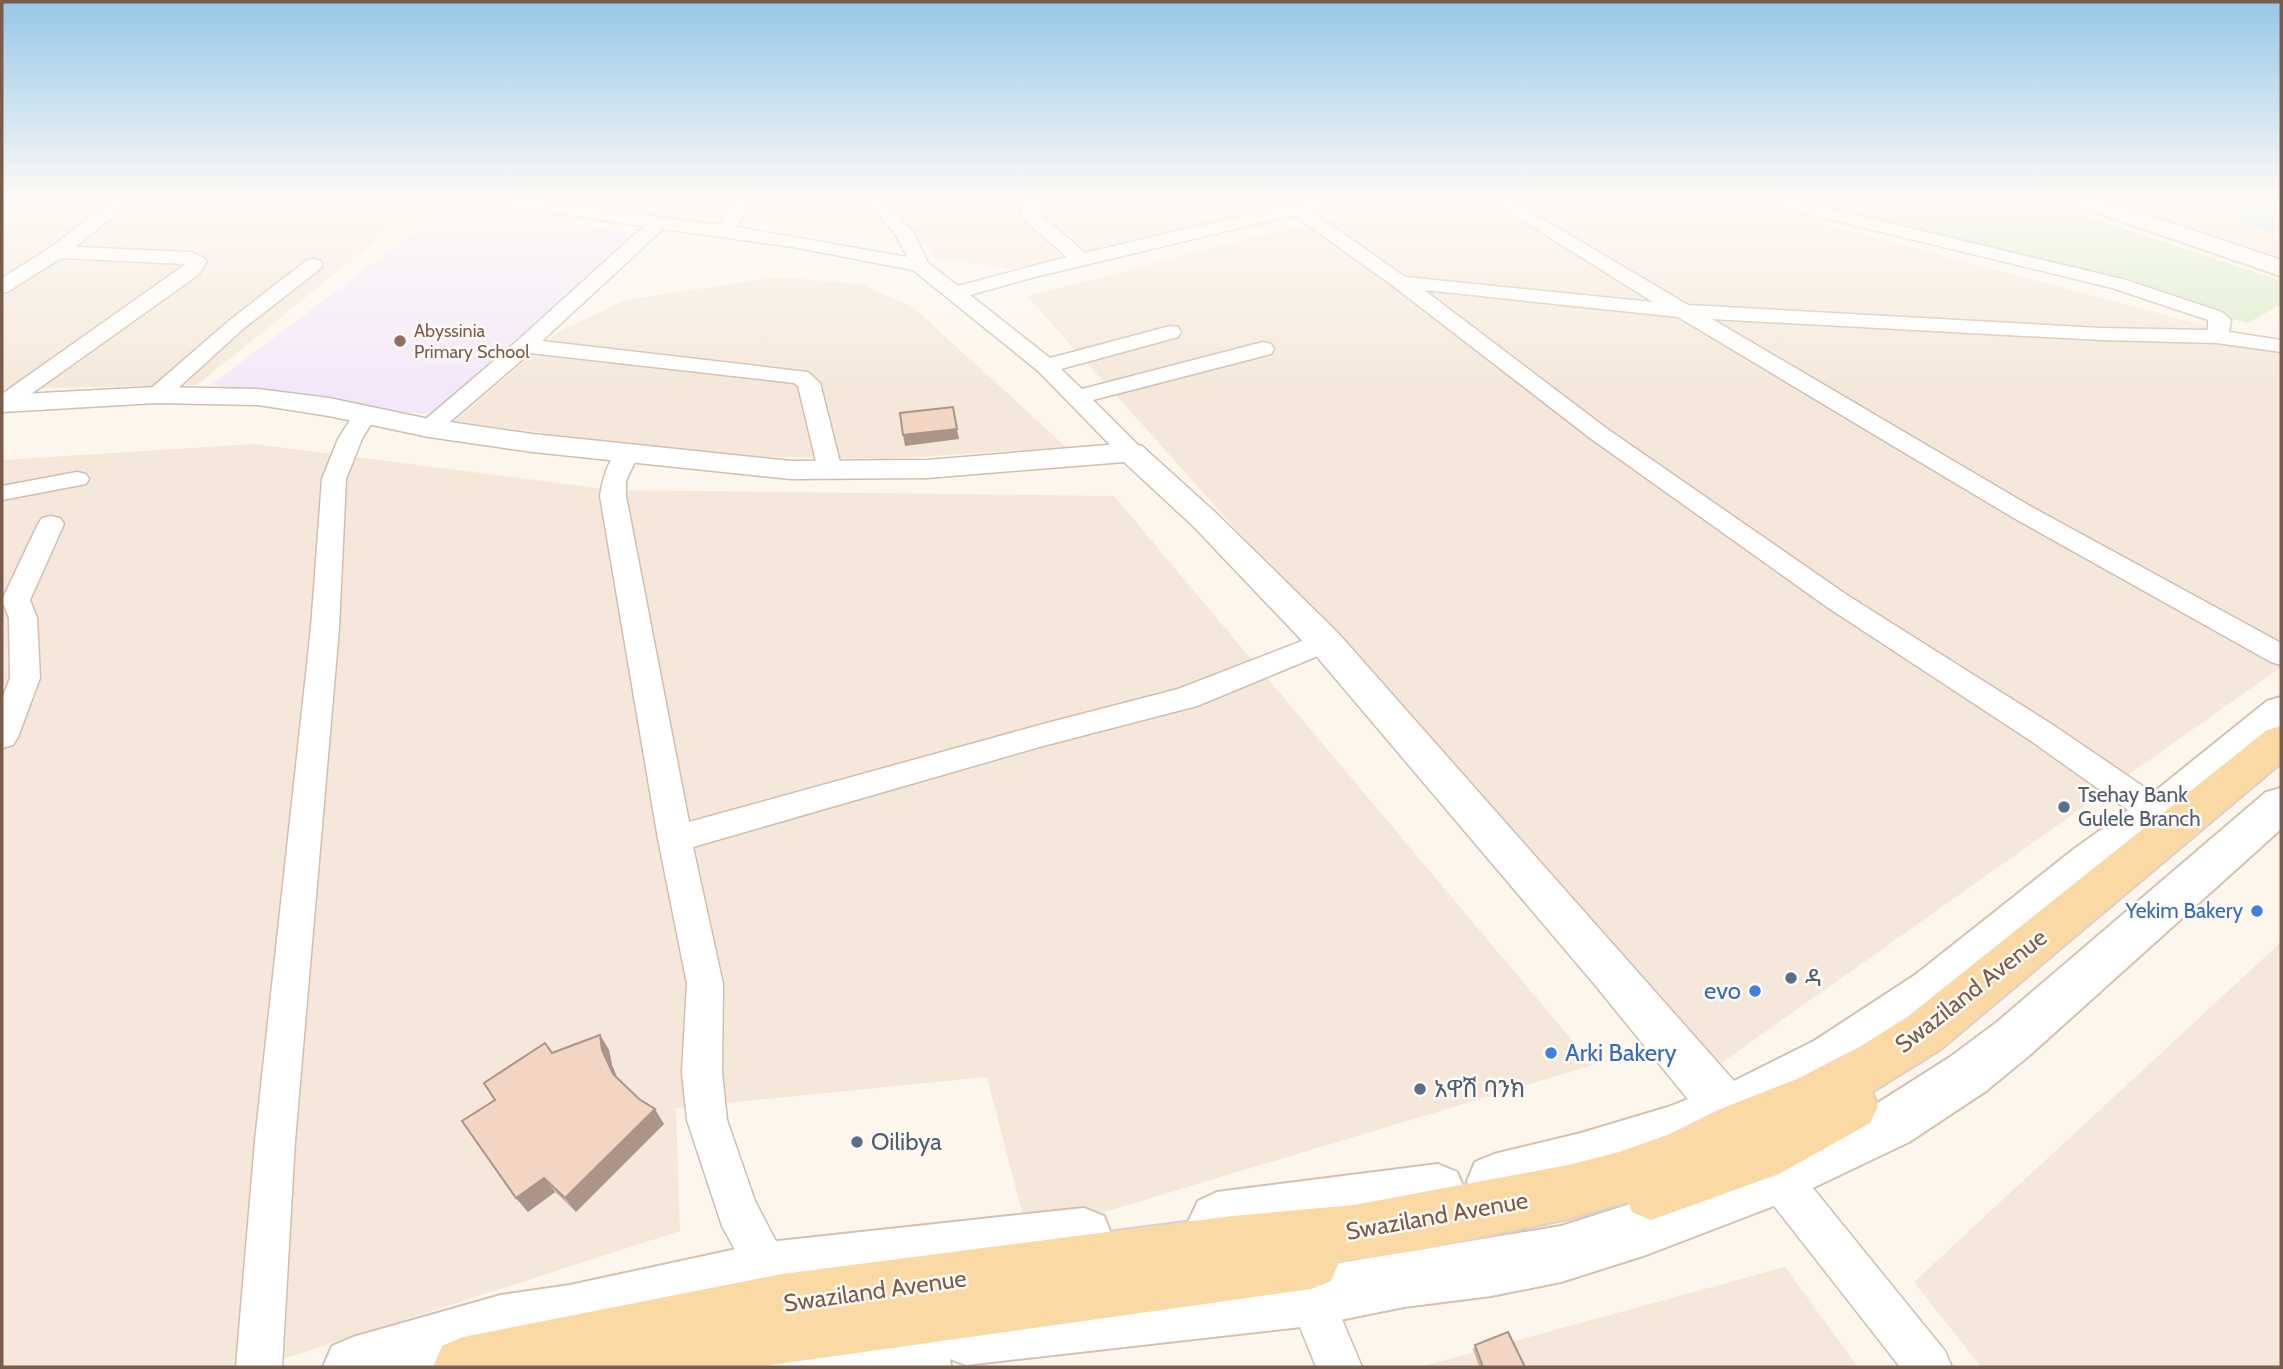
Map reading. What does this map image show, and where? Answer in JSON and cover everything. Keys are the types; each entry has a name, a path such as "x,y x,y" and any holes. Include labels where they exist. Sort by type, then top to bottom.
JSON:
{"main road":[{"path":"774,1367 918,1313 1310,1297 1560,1254 1646,1227 1750,1142 1776,1086 1830,1058 1934,989 2281,711"},
{"name":"Swaziland Avenue","path":"1750,1142 1814,1097 1879,1062 1924,1033 2281,741"},
{"name":"Swaziland Avenue","path":"590,1367 918,1313 1433,1246 1590,1213 1924,1063 2281,768"},
{"path":"1750,1142 1891,1124 1968,1074 2014,1038 2281,804"},
{"path":"353,1367 500,1324 570,1314 769,1270 918,1313"},
{"name":"Swaziland Avenue","path":"463,1367 782,1303 918,1313"}],"street":[{"path":"2,287 40,263"},
{"path":"2,404 191,271 196,263"},
{"path":"429,428 525,346 615,263"},
{"path":"909,263 919,265 1046,366 1205,520 1325,642 1602,961 1928,1367"},
{"path":"956,293 1070,263"},
{"path":"1373,263 1598,433 1837,601 2042,733 2157,813"},
{"path":"1599,263 1685,311 2010,507 2281,655"},
{"path":"2028,263 2156,295 2215,316 2220,320 2217,337"},
{"path":"157,395 237,324 313,265"},
{"path":"1400,282 1685,311 2101,334 2217,337 2281,346"},
{"path":"1046,366 1170,332"},
{"path":"525,346 800,377 809,383 830,470"},
{"path":"1078,397 1263,349"},
{"path":"2,404 157,395 258,397 357,428 429,428 533,443 619,468 927,469 1132,452"},
{"path":"259,1367 275,1141 324,640 334,479 357,428"},
{"path":"619,468 613,496 674,839 705,984 702,1072 707,1120 737,1211 769,1270"},
{"path":"2,493 77,479"},
{"path":"2,737 25,678 23,618 9,601 51,524"},
{"path":"674,839 886,778 1186,698 1325,642"},
{"path":"1310,1297 1339,1367"}],"shaded area":[{"path":"2,263 348,263 197,385 2,389"},
{"name":"Abyssinia Primary School","path":"374,263 601,263 578,283 586,284 442,416 212,391 219,385 212,384"},
{"path":"973,263 1041,263 1013,269"},
{"path":"1156,263 1970,263 2281,346 2281,667 1717,1066 1027,296"},
{"path":"778,277 861,284 913,307 1066,447 890,459 715,456 455,421 558,332 625,300"},
{"path":"254,444 614,490 1114,496 1593,1065 1028,1235 987,1077 676,1108 680,1231 258,1367 2,1367 2,460"},
{"path":"2281,942 2281,1367 1981,1367 1914,1282"},
{"path":"1785,1267 1858,1367 1420,1367"}],"green space":[{"path":"2026,263 2226,263 2281,281 2281,304 2248,323"}],"building":[{"path":"953,407 957,429 903,435 900,413"},
{"path":"600,1035 602,1050 613,1074 639,1099 655,1109 565,1198 544,1178 516,1198 462,1121 495,1100 484,1083 545,1043 552,1053"},
{"path":"1508,1332 1525,1367 1483,1367 1475,1345"}],"place":[{"name":"Abyssinia Primary School","path":"400,341"},
{"name":"Tsehay Bank Gulele Branch","path":"2064,807"},
{"name":"Yekim Bakery","path":"2257,911"},
{"name":"ዳ","path":"1791,978"},
{"name":"evo","path":"1755,991"},
{"name":"Arki Bakery","path":"1551,1053"},
{"name":"አዋሽ ባንክ","path":"1420,1089"},
{"name":"Oilibya","path":"857,1142"}]}
